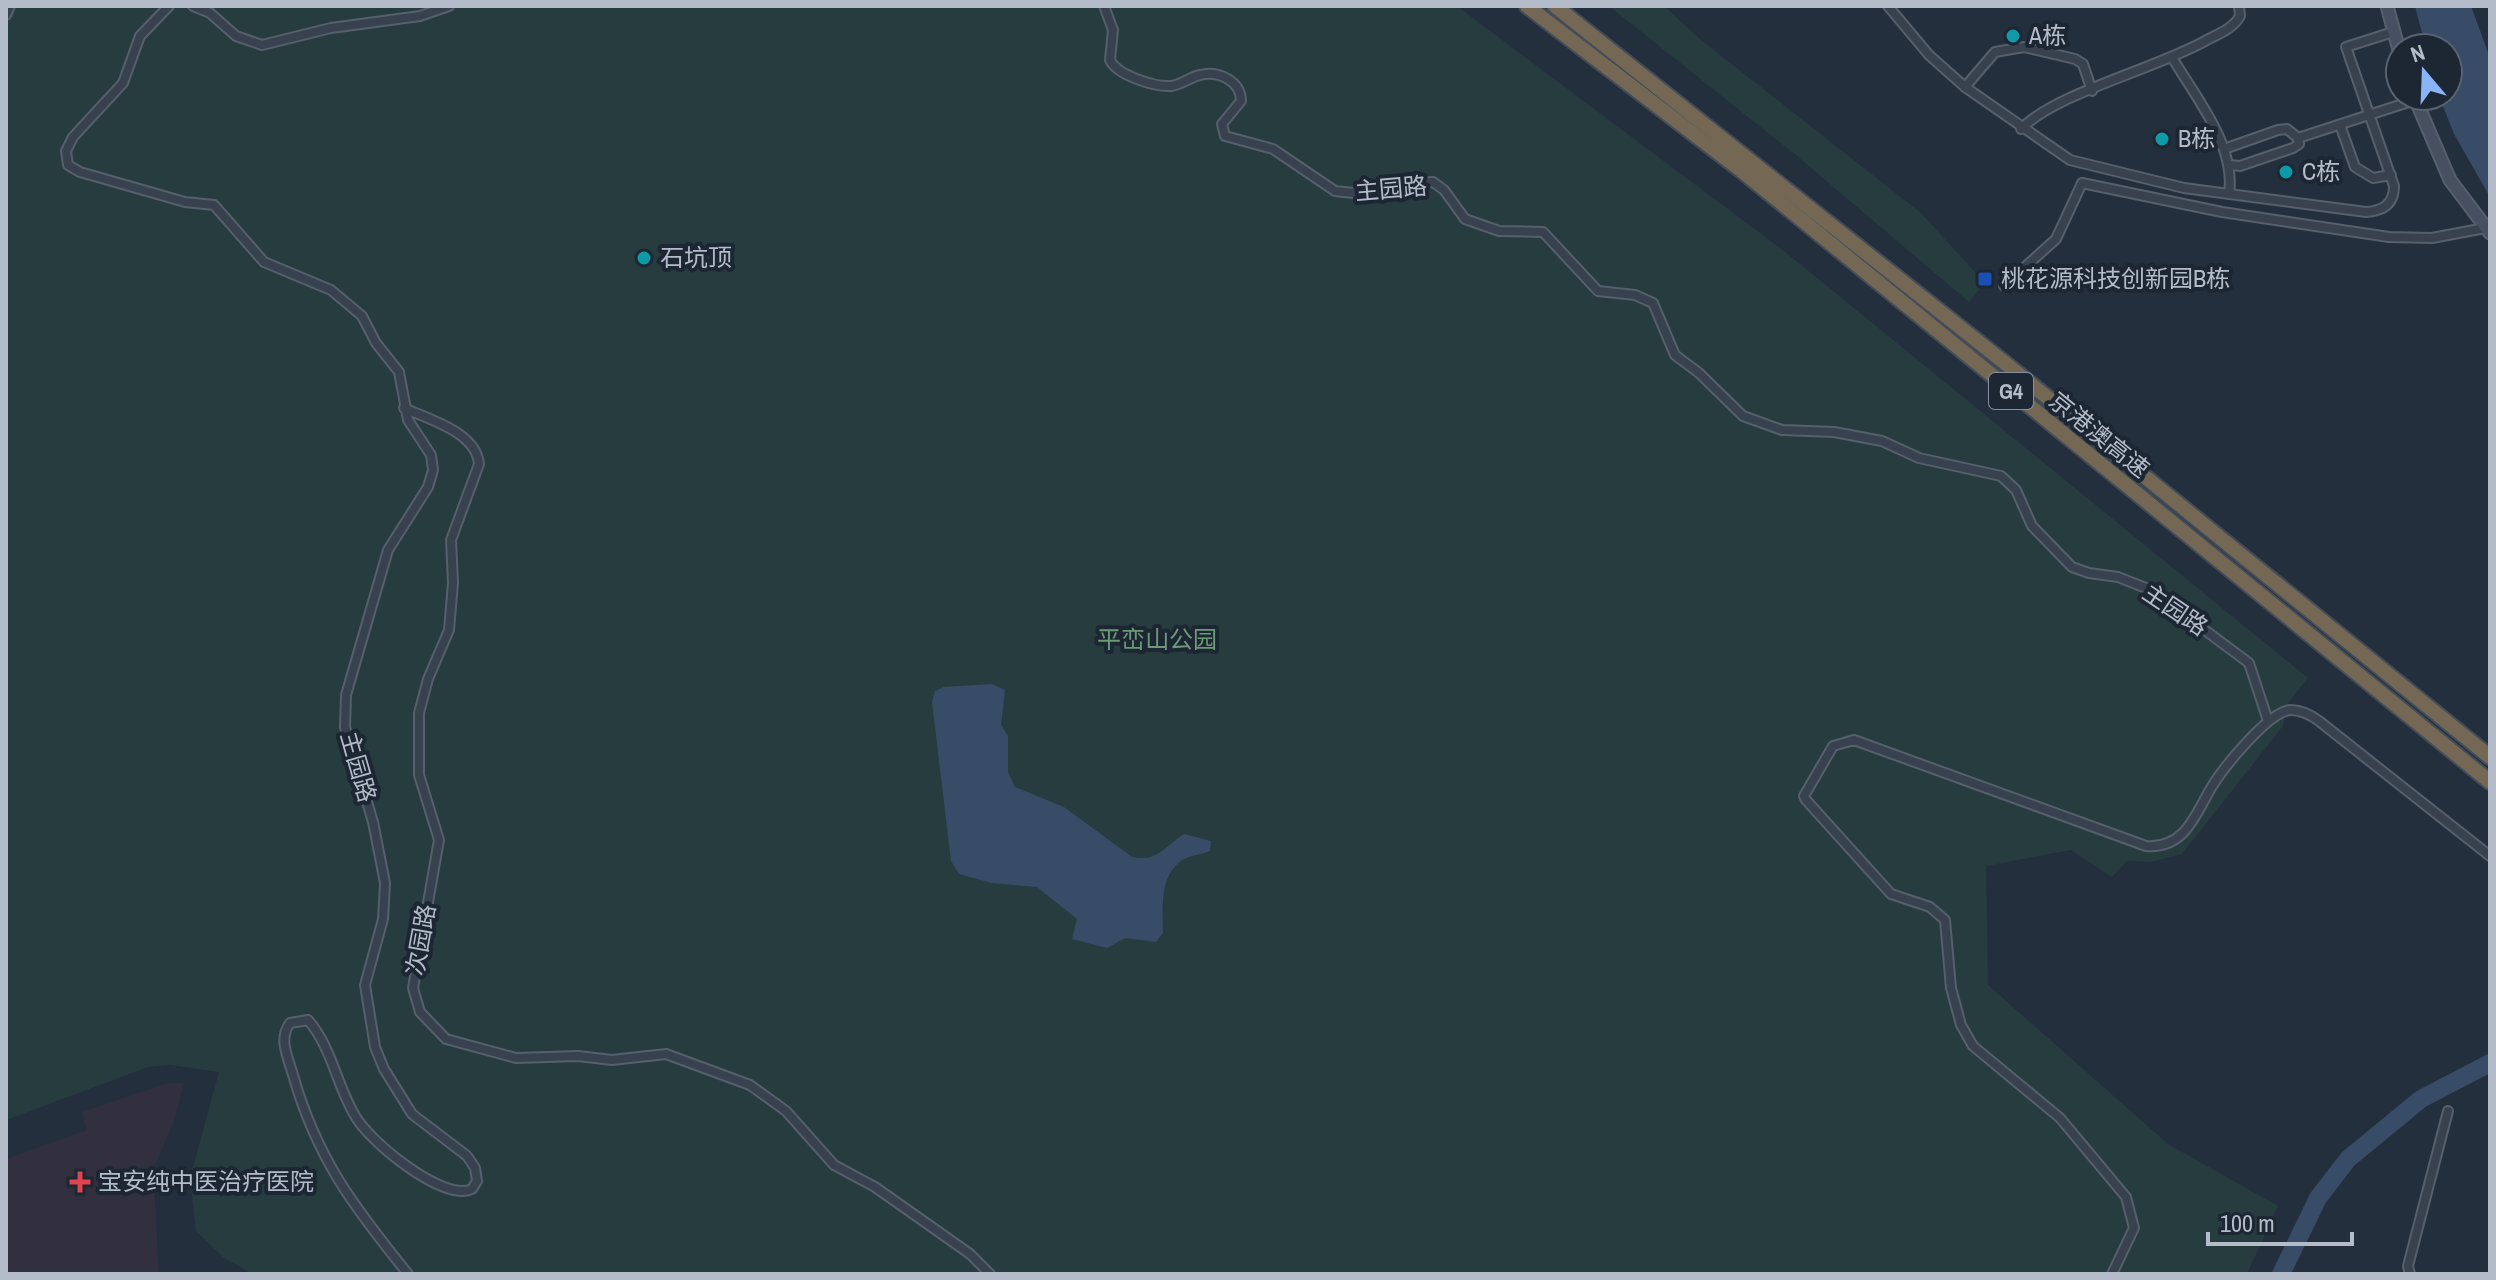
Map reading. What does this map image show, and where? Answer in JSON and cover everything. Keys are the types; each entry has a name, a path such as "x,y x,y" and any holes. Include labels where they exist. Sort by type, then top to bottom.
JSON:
{"highway":[{"name":"京港澳高速","path":"1527,6 1742,171 2490,782"},
{"name":"京港澳高速","path":"1555,6 1980,343 2490,757"}],"street":[{"path":"6,15 10,6"},
{"name":"主园路","path":"169,6 140,36 123,83 73,137 66,151 68,165 75,171 143,190 214,205 264,262 342,296 362,316 376,343 396,366 410,425 429,448 433,470 423,496 388,550 344,702 345,727 369,807 385,883 383,919 366,977 375,1047 384,1069 417,1119 450,1141 472,1163 477,1181 472,1189 456,1193 429,1182 363,1129 308,1020 290,1023 283,1039 306,1122 333,1175 408,1274"},
{"path":"193,6 210,13 236,36 262,45 331,28 420,16 449,6"},
{"name":"主园路","path":"1104,6 1113,30 1109,57 1116,69 1167,86 1206,73 1231,80 1240,91 1241,101 1222,124 1225,136 1273,149 1330,189 1349,193 1400,183 1433,182 1444,190 1465,219 1499,231 1543,232 1598,291 1635,295 1653,303 1675,355 1704,377 1743,416 1782,430 1834,432 1882,441 1915,457 2001,476 2016,490 2032,526 2072,567 2125,579 2151,590 2249,663 2268,721"},
{"path":"1888,6 1929,55 1965,87 2021,129 2070,160 2229,194 2375,211 2391,202 2394,186 2346,47 2384,35"},
{"path":"2021,129 2042,111 2173,59 2231,27 2240,16 2239,6"},
{"path":"2387,6 2393,32"},
{"path":"1965,87 1995,52 2024,47 2075,59 2083,64 2092,91"},
{"path":"2173,59 2224,149 2230,165 2229,194"},
{"path":"2298,138 2384,110"},
{"path":"2004,286 2056,239 2082,183 2222,212 2389,237 2432,238 2487,230 2450,180 2420,112"},
{"path":"2340,125 2355,167 2373,178 2391,175"},
{"path":"2224,149 2278,130 2287,129 2298,138 2299,144 2293,148 2240,166 2230,165"},
{"name":"次园路","path":"404,408 465,439 476,451 479,464 451,540 453,583 449,630 428,679 419,713 419,775 439,840 413,988 423,1017 446,1039 516,1058 622,1059 660,1053 750,1085 786,1111 834,1165 875,1187 970,1254 990,1274"},
{"path":"2112,1274 2134,1228 2126,1197 2060,1118 1973,1046 1961,1025 1951,988 1945,920 1930,907 1891,894 1804,796 1833,746 1854,740 2146,846 2157,846 2173,841 2188,829 2219,777 2268,721 2291,710 2314,718 2490,856"},
{"path":"2410,1274 2408,1266 2448,1111"}],"shaded area":[{"name":"宝安纯中医治疗医院","path":"168,1083 184,1083 173,1124 153,1169 159,1274 6,1274 6,1159 87,1130 82,1112"}],"green space":[{"name":"平峦山公园","path":"6,6 1457,6 1784,251 2308,678 2287,704 2283,726 2182,854 2150,862 2127,861 2112,877 2071,850 1986,866 1988,985 2168,1144 2278,1206 2247,1274 253,1274 224,1258 196,1231 190,1178 219,1072 170,1065 148,1067 6,1120"},
{"path":"1609,6 1664,6 1701,40 1921,213 1985,283 1969,302 1797,156"}],"water":[{"path":"2415,6 2471,6 2490,58 2490,197 2454,134 2445,112 2464,112 2464,32 2422,32"},
{"path":"992,684 1005,690 1001,725 1008,736 1008,772 1015,787 1064,807 1132,857 1155,855 1184,834 1211,841 1210,851 1186,858 1171,872 1164,892 1163,933 1156,942 1125,938 1107,948 1072,939 1077,919 1037,887 992,883 959,874 951,861 932,702 935,691 944,687"}],"waterway":[{"path":"2281,1274 2318,1198 2348,1159 2421,1099 2490,1063"}],"place":[{"name":"A栋","path":"2013,36"},
{"name":"B栋","path":"2162,139"},
{"name":"C栋","path":"2286,172"},
{"name":"石坑顶","path":"644,258"},
{"name":"桃花源科技创新园B栋","path":"1985,279"},
{"name":"宝安纯中医治疗医院","path":"80,1182"}]}
